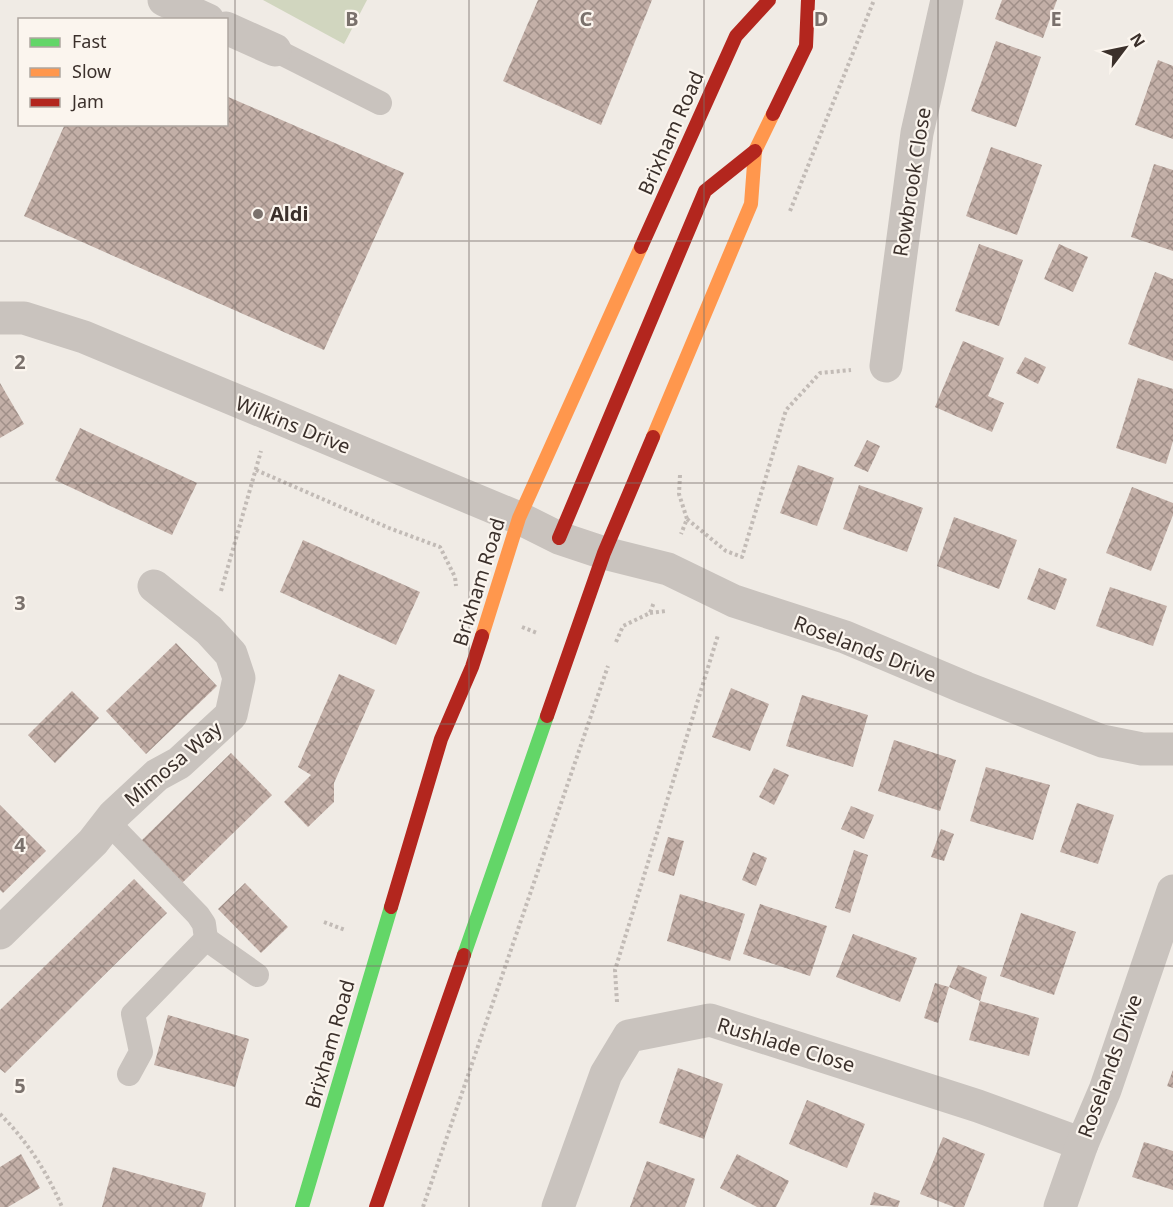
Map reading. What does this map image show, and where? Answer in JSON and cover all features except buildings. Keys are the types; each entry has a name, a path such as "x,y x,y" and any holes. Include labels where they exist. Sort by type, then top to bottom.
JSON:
{"main road":[{"name":"Brixham Road","path":"302,1207 441,739 472,666 519,518 736,36 769,0"},
{"path":"376,1207 604,553 751,204 755,151 806,46 808,0"},
{"path":"559,538 705,191 755,151"}],"street":[{"name":"Rowbrook Close","path":"886,366 917,133 947,0"},
{"path":"169,1 204,18"},
{"path":"228,29 274,50"},
{"name":"Wilkins Drive","path":"8,312 84,337 519,518 559,538"},
{"name":"Roselands Drive","path":"559,538 604,553 668,569 734,601 845,637 966,688 1102,741 1142,749 1173,749"},
{"name":"Mimosa Way","path":"0,933 93,842 108,822 157,775 179,764 231,715 239,678 231,654 209,630 154,586"},
{"name":"Roselands Drive","path":"1060,1207 1082,1144 1161,958 1173,891"},
{"name":"Rushlade Close","path":"629,1036 710,1020 978,1106 1082,1144"},
{"path":"558,1207 606,1074 629,1036"}],"lane":[{"path":"274,50 380,103"},
{"path":"108,822 198,915 204,924 206,939 257,975"},
{"path":"129,1074 141,1052 133,1014 206,939"}],"path":[{"path":"787,219 874,0"},
{"path":"681,464 679,494 687,519 726,551 742,557 786,410 819,373 886,366"},
{"path":"209,630 256,470 269,415"},
{"path":"256,470 389,528 440,547 455,577 457,606 489,614 543,635 552,616 615,643 623,626 650,613 676,612"},
{"path":"650,613 687,519"},
{"path":"629,1036 618,1010 615,970 718,633"},
{"path":"423,1207 612,654"},
{"path":"0,1114 23,1138 54,1188 62,1207"}],"green space":[{"path":"263,0 367,0 344,44"}],"traffic: fast":[{"path":"464,955 547,716"},
{"path":"302,1207 391,907"}],"traffic: slow":[{"path":"653,437 751,204 755,151 773,114"},
{"path":"482,636 519,518 641,247"}],"traffic: jam":[{"path":"641,247 736,36 769,0"},
{"path":"773,114 806,46 808,0"},
{"path":"559,538 705,191 755,151"},
{"path":"547,716 604,553 653,437"},
{"path":"391,907 441,739 472,667 482,636"},
{"path":"376,1207 464,955"}],"place":[{"name":"Aldi","path":"258,214"}]}
